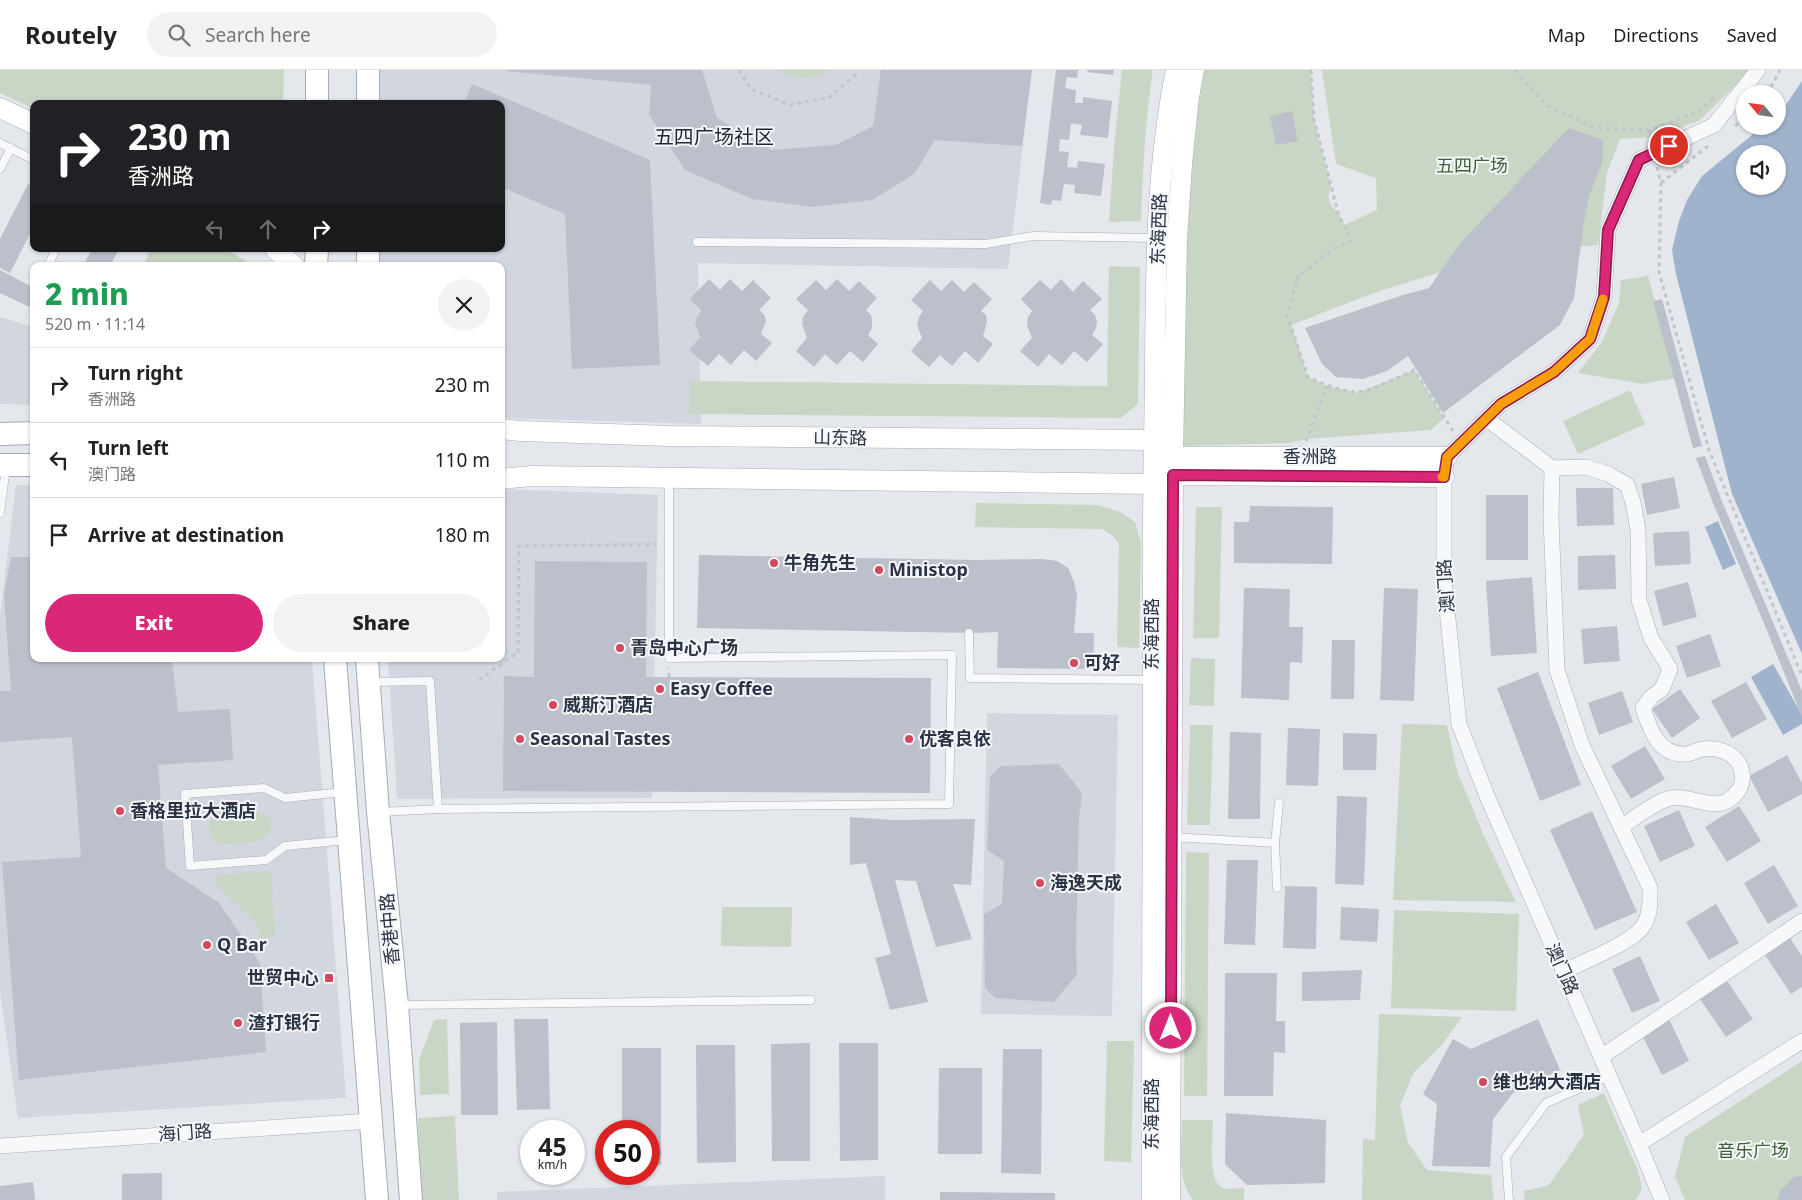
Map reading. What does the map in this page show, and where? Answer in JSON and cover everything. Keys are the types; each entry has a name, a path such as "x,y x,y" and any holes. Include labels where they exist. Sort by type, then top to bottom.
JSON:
{"main road":[{"path":"317,70 317,100"},
{"path":"368,70 368,100"},
{"name":"东海西路","path":"1152,1200 1153,484 1158,238 1162,170 1171,94 1176,70"},
{"name":"东海西路","path":"1170,1200 1173,466 1177,238 1182,164 1189,97 1194,70"},
{"path":"0,108 30,122"},
{"path":"278,252 290,262"},
{"name":"山东路","path":"505,429 669,436 1154,440"},
{"path":"0,434 30,433"},
{"path":"505,479 532,476 1153,484 1173,466 1154,440"},
{"name":"香洲路","path":"1173,466 1299,457 1447,457"},
{"path":"3,465 30,465"},
{"name":"香洲路","path":"1173,466 1444,477"},
{"name":"香港中路","path":"336,662 377,1200"},
{"name":"香港中路","path":"367,662 378,812 397,1005 412,1200"}],"street":[{"path":"1447,457 1501,404 1554,372 1590,339 1604,297 1608,230 1639,160 1714,125 1758,70"},
{"path":"1487,419 1552,468 1586,467 1608,474 1627,485 1633,502 1638,530 1639,600 1651,638 1670,669 1662,689 1651,697 1643,708 1648,726 1659,743 1672,754 1688,754 1703,749 1715,749 1728,753 1737,761 1742,771 1742,784 1735,796 1721,803 1706,804 1681,797 1666,799 1621,826"},
{"name":"澳门路","path":"1447,457 1444,477 1444,581 1459,724 1487,796 1662,1200"},
{"path":"1552,468 1551,518 1557,670 1582,745 1650,888 1649,911 1643,927 1626,940 1564,972"},
{"path":"1601,1057 1802,921"},
{"path":"1639,1144 1802,1041"},
{"name":"海门路","path":"0,1146 371,1121"}],"lane":[{"path":"0,143 30,158"},
{"path":"0,169 11,148"},
{"path":"697,242 986,244 1033,236 1158,238"},
{"path":"0,513 3,465"},
{"path":"378,812 474,808 949,804 952,655 670,658 669,479"},
{"path":"970,633 970,678 1152,680"},
{"path":"369,682 430,681 438,809"},
{"path":"346,792 285,798 264,788 185,794 190,866 266,860 285,846 349,840"},
{"path":"1277,888 1275,843 1279,803"},
{"path":"1172,837 1275,843"},
{"path":"397,1005 811,1000"},
{"path":"1509,1200 1506,1157 1546,1103 1609,1076"}],"path":[{"path":"739,70 751,89 790,105 830,97 855,75 856,70"},
{"path":"1311,70 1314,119 1338,213 1351,240 1333,250 1298,276 1287,315 1308,377 1327,386 1358,393 1414,370 1440,413 1462,444"},
{"path":"1515,70 1546,105 1595,128 1649,130 1700,111 1719,92"},
{"path":"1772,85 1780,70"},
{"path":"1730,129 1736,125"},
{"path":"1714,141 1661,183 1660,272 1709,450 1802,676"},
{"path":"1299,457 1327,386"},
{"path":"505,661 518,652 519,546 669,544"},
{"path":"479,680 504,662"}],"shaded area":[{"path":"365,70 1032,70 1008,269 698,263 701,424 505,418 505,262 366,262 366,252 505,252 505,100 365,100"},
{"path":"0,317 30,326 30,405 0,404"},
{"path":"16,485 30,485 30,662 312,662 346,1098 18,1118 0,991 0,617"},
{"path":"505,489 658,495 652,798 397,799 388,662 505,662"},
{"name":"海逸天成","path":"987,713 1118,715 1112,1016 981,1014"},
{"path":"885,1176 885,1200 497,1200 497,1192"}],"green space":[{"path":"0,70 284,70 283,100 30,100 30,107 0,93"},
{"path":"779,70 830,70 817,76 804,78 792,76"},
{"path":"1122,70 1153,70 1146,126 1141,221 1109,222 1114,147"},
{"name":"五四广场","path":"1202,70 1311,70 1314,119 1331,187 1329,199 1344,225 1377,210 1376,178 1336,164 1322,70 1749,70 1699,121 1651,137 1620,139 1607,173 1598,245 1548,250 1499,258 1450,270 1374,293 1291,325 1308,377 1327,386 1358,393 1414,370 1444,418 1431,430 1306,439 1290,443 1182,446 1183,236"},
{"path":"150,252 231,252 247,262 145,262"},
{"path":"1109,266 1140,267 1138,404 1121,418 689,414 690,381 1107,386"},
{"path":"1648,276 1676,378 1642,384 1578,373 1602,342 1619,303 1621,280"},
{"path":"1630,390 1645,424 1578,454 1563,421"},
{"path":"976,503 1097,505 1120,512 1135,522 1141,542 1139,648 1117,647 1119,544 1114,537 1102,529 975,527"},
{"path":"1196,507 1222,507 1219,638 1193,638"},
{"path":"1191,658 1215,659 1214,706 1189,705"},
{"path":"1402,724 1447,725 1457,771 1484,836 1516,902 1393,900"},
{"path":"1190,725 1213,725 1210,825 1187,825"},
{"path":"260,812 271,819 271,830 261,841 219,845 210,837 209,823 217,814"},
{"path":"1186,852 1209,853 1207,1096 1184,1096"},
{"path":"271,871 275,937 261,938 257,924 216,885 216,875"},
{"path":"722,907 792,907 791,947 721,946"},
{"path":"1394,910 1519,914 1516,1011 1391,1008"},
{"path":"1379,1014 1462,1017 1441,1046 1414,1072 1400,1105 1408,1143 1427,1170 1491,1175 1494,1200 1362,1200 1363,1139 1375,1140"},
{"path":"447,1019 449,1094 420,1095 419,1060 434,1020"},
{"path":"1107,1041 1134,1041 1131,1162 1104,1161"},
{"name":"音乐广场","path":"1802,1061 1802,1200 1685,1200 1675,1177 1685,1137"},
{"path":"1604,1093 1638,1171 1642,1189 1636,1200 1525,1200 1524,1191 1549,1185 1584,1135 1578,1105"},
{"path":"455,1116 459,1200 422,1200 418,1118"},
{"path":"1182,1120 1213,1120 1212,1158 1215,1177 1218,1184 1223,1188 1244,1188 1244,1200 1193,1200 1184,1182 1182,1172"}],"water":[{"path":"1802,81 1802,654 1732,494 1676,274 1672,250 1679,221 1687,200 1702,176 1736,148 1736,195 1786,195 1786,145 1740,145 1752,135 1786,135 1786,105"},
{"path":"1718,521 1736,564 1723,570 1705,527"},
{"path":"1773,664 1802,715 1802,724 1783,735 1751,677"}],"building":[{"path":"506,70 702,70 717,118 771,150 836,145 873,126 881,70 1032,70 1022,146 935,140 914,174 872,200 812,207 752,199 685,170 649,115 651,85"},
{"path":"1056,70 1078,70 1077,78 1067,77 1065,88 1076,90 1075,103 1083,103 1083,97 1112,101 1108,138 1080,135 1082,125 1071,123 1069,140 1060,139 1059,151 1069,152 1067,167 1077,168 1078,161 1105,164 1101,196 1074,193 1075,185 1064,184 1061,201 1052,200 1051,205 1040,203"},
{"path":"1088,70 1114,70 1113,75 1087,72"},
{"path":"472,84 650,160 660,365 572,369 565,214 505,189 505,100 466,100"},
{"path":"1292,111 1298,141 1276,145 1270,116"},
{"path":"1569,128 1603,140 1602,163 1589,196 1574,298 1560,325 1443,413 1408,356 1387,371 1363,379 1336,377 1322,364 1305,328 1429,288 1461,242"},
{"path":"28,184 30,185 30,234 10,273 0,268 0,239"},
{"path":"90,252 117,252 112,262 85,262"},
{"path":"0,270 30,286 30,307 0,293"},
{"path":"709,279 720,290 730,279 742,291 753,280 771,298 759,310 764,314 766,321 761,334 772,343 756,361 744,350 731,365 719,354 708,366 689,350 700,337 695,324 701,310 690,299"},
{"path":"837,279 849,291 859,281 877,298 866,310 871,315 872,321 872,328 868,335 878,344 863,362 850,351 837,365 825,354 814,367 796,351 807,338 802,324 803,317 808,310 796,299 816,280 826,290"},
{"path":"1061,279 1073,292 1083,281 1102,299 1090,310 1095,315 1097,321 1092,335 1103,344 1087,362 1074,351 1062,365 1049,354 1038,367 1020,351 1032,338 1027,325 1028,317 1032,311 1021,299 1040,280 1051,290"},
{"path":"930,280 941,291 952,280 964,292 974,282 992,299 981,311 986,315 987,322 983,336 993,344 978,363 965,351 952,366 940,355 929,367 911,351 922,338 917,325 923,311 911,300"},
{"path":"1662,299 1702,446 1693,448 1653,301"},
{"path":"1705,456 1721,499 1802,691 1802,717 1696,458"},
{"path":"1674,477 1680,508 1647,515 1641,484"},
{"path":"1576,488 1613,488 1614,525 1577,526"},
{"path":"1486,495 1528,495 1528,560 1486,560"},
{"path":"1250,506 1333,507 1332,564 1234,563 1234,522 1249,522"},
{"path":"1689,531 1691,564 1655,566 1653,533"},
{"path":"699,555 976,560 1042,559 1057,561 1068,568 1074,582 1077,595 1074,633 1094,633 1093,669 997,668 998,632 697,628"},
{"path":"1615,555 1616,589 1578,590 1578,556"},
{"name":"香格里拉大酒店","path":"11,557 30,557 30,662 172,662 178,712 230,709 233,760 158,765 166,868 219,903 260,963 266,1052 19,1080 2,862 81,857 72,737 0,742 0,691 11,691 4,596"},
{"path":"535,561 647,562 646,677 931,678 930,793 503,791 504,676 534,677"},
{"path":"1532,577 1537,653 1491,656 1486,581"},
{"path":"1688,582 1697,617 1663,626 1654,591"},
{"path":"1244,588 1290,589 1289,627 1303,627 1302,663 1290,662 1289,700 1241,698"},
{"path":"1384,588 1418,589 1414,701 1380,700"},
{"path":"1617,626 1620,661 1584,664 1581,629"},
{"path":"1710,634 1721,666 1687,678 1676,646"},
{"path":"1332,640 1355,640 1354,699 1331,699"},
{"path":"1538,672 1581,785 1540,801 1497,688"},
{"path":"1746,682 1767,719 1732,738 1711,701"},
{"path":"1680,689 1700,718 1672,738 1652,709"},
{"path":"1622,691 1633,722 1599,735 1588,703"},
{"path":"1288,728 1320,729 1318,786 1286,785"},
{"path":"1230,732 1261,733 1260,819 1228,819"},
{"path":"1343,733 1377,734 1376,770 1343,770"},
{"path":"1645,746 1665,779 1631,799 1611,766"},
{"path":"1787,755 1802,783 1802,794 1768,812 1749,776"},
{"path":"1059,764 1082,793 1079,818 1077,974 1054,1002 995,998 985,988 984,914 1002,904 1004,861 987,850 990,776 1001,766"},
{"path":"1337,796 1367,797 1364,885 1335,884"},
{"path":"1739,806 1761,841 1727,862 1705,827"},
{"path":"1679,810 1695,846 1660,862 1644,826"},
{"path":"1592,811 1637,912 1595,930 1550,830"},
{"path":"850,817 893,820 975,819 971,885 953,884 972,939 936,947 916,881 895,880 928,1002 890,1010 875,958 891,954 866,863 850,865"},
{"path":"1227,860 1258,860 1255,945 1224,944"},
{"path":"1774,865 1798,906 1768,924 1744,883"},
{"path":"1285,886 1317,887 1316,949 1283,948"},
{"path":"1716,904 1739,943 1709,960 1686,922"},
{"path":"1341,907 1379,909 1377,942 1340,940"},
{"path":"1790,938 1802,956 1802,987 1791,994 1765,955"},
{"path":"1640,956 1660,1001 1632,1013 1612,969"},
{"path":"1362,970 1360,1000 1302,1001 1302,972"},
{"path":"1225,973 1277,973 1276,1021 1285,1021 1285,1053 1274,1052 1273,1096 1224,1096"},
{"path":"1727,981 1753,1019 1726,1037 1700,999"},
{"path":"514,1019 548,1019 550,1109 517,1110"},
{"name":"维也纳大酒店","path":"1538,1019 1560,1070 1513,1093 1493,1119 1490,1167 1432,1166 1437,1104 1423,1094 1453,1039 1471,1049"},
{"path":"1669,1019 1689,1061 1662,1075 1641,1033"},
{"path":"497,1022 498,1115 461,1115 460,1023"},
{"path":"810,1043 810,1161 772,1161 771,1044"},
{"path":"839,1043 878,1043 878,1160 840,1161"},
{"path":"696,1045 735,1045 736,1162 697,1163"},
{"path":"622,1048 661,1048 661,1165 660,1120 622,1120"},
{"path":"1003,1049 1042,1049 1041,1174 1001,1173"},
{"path":"939,1068 982,1068 982,1154 938,1154"},
{"path":"1226,1113 1326,1120 1325,1183 1247,1185 1225,1164"},
{"path":"162,1173 162,1200 122,1200 122,1174"},
{"path":"1802,1176 1802,1200 1777,1200 1780,1191 1794,1177"},
{"path":"33,1182 35,1200 0,1200 0,1186"},
{"path":"940,1192 1055,1193 1055,1200 940,1200"}],"slow traffic":[{"path":"1442,477 1444,477 1447,457 1501,404 1554,372 1590,339 1603,299"}],"place":[{"name":"牛角先生","path":"774,563"},
{"name":"Ministop","path":"879,570"},
{"name":"青岛中心广场","path":"620,648"},
{"name":"可好","path":"1074,663"},
{"name":"Easy Coffee","path":"660,689"},
{"name":"威斯汀酒店","path":"553,705"},
{"name":"Seasonal Tastes","path":"520,739"},
{"name":"优客良依","path":"909,739"},
{"name":"香格里拉大酒店","path":"120,811"},
{"name":"海逸天成","path":"1040,883"},
{"name":"Q Bar","path":"207,945"},
{"name":"世贸中心","path":"329,978"},
{"name":"渣打银行","path":"238,1023"},
{"name":"维也纳大酒店","path":"1483,1082"}],"district":[{"name":"五四广场社区","path":"714,137"}],"route":[{"path":"1171,1028 1173,475 1444,477 1447,457 1501,404 1554,372 1590,339 1604,297 1608,230 1639,160 1669,146"}]}
